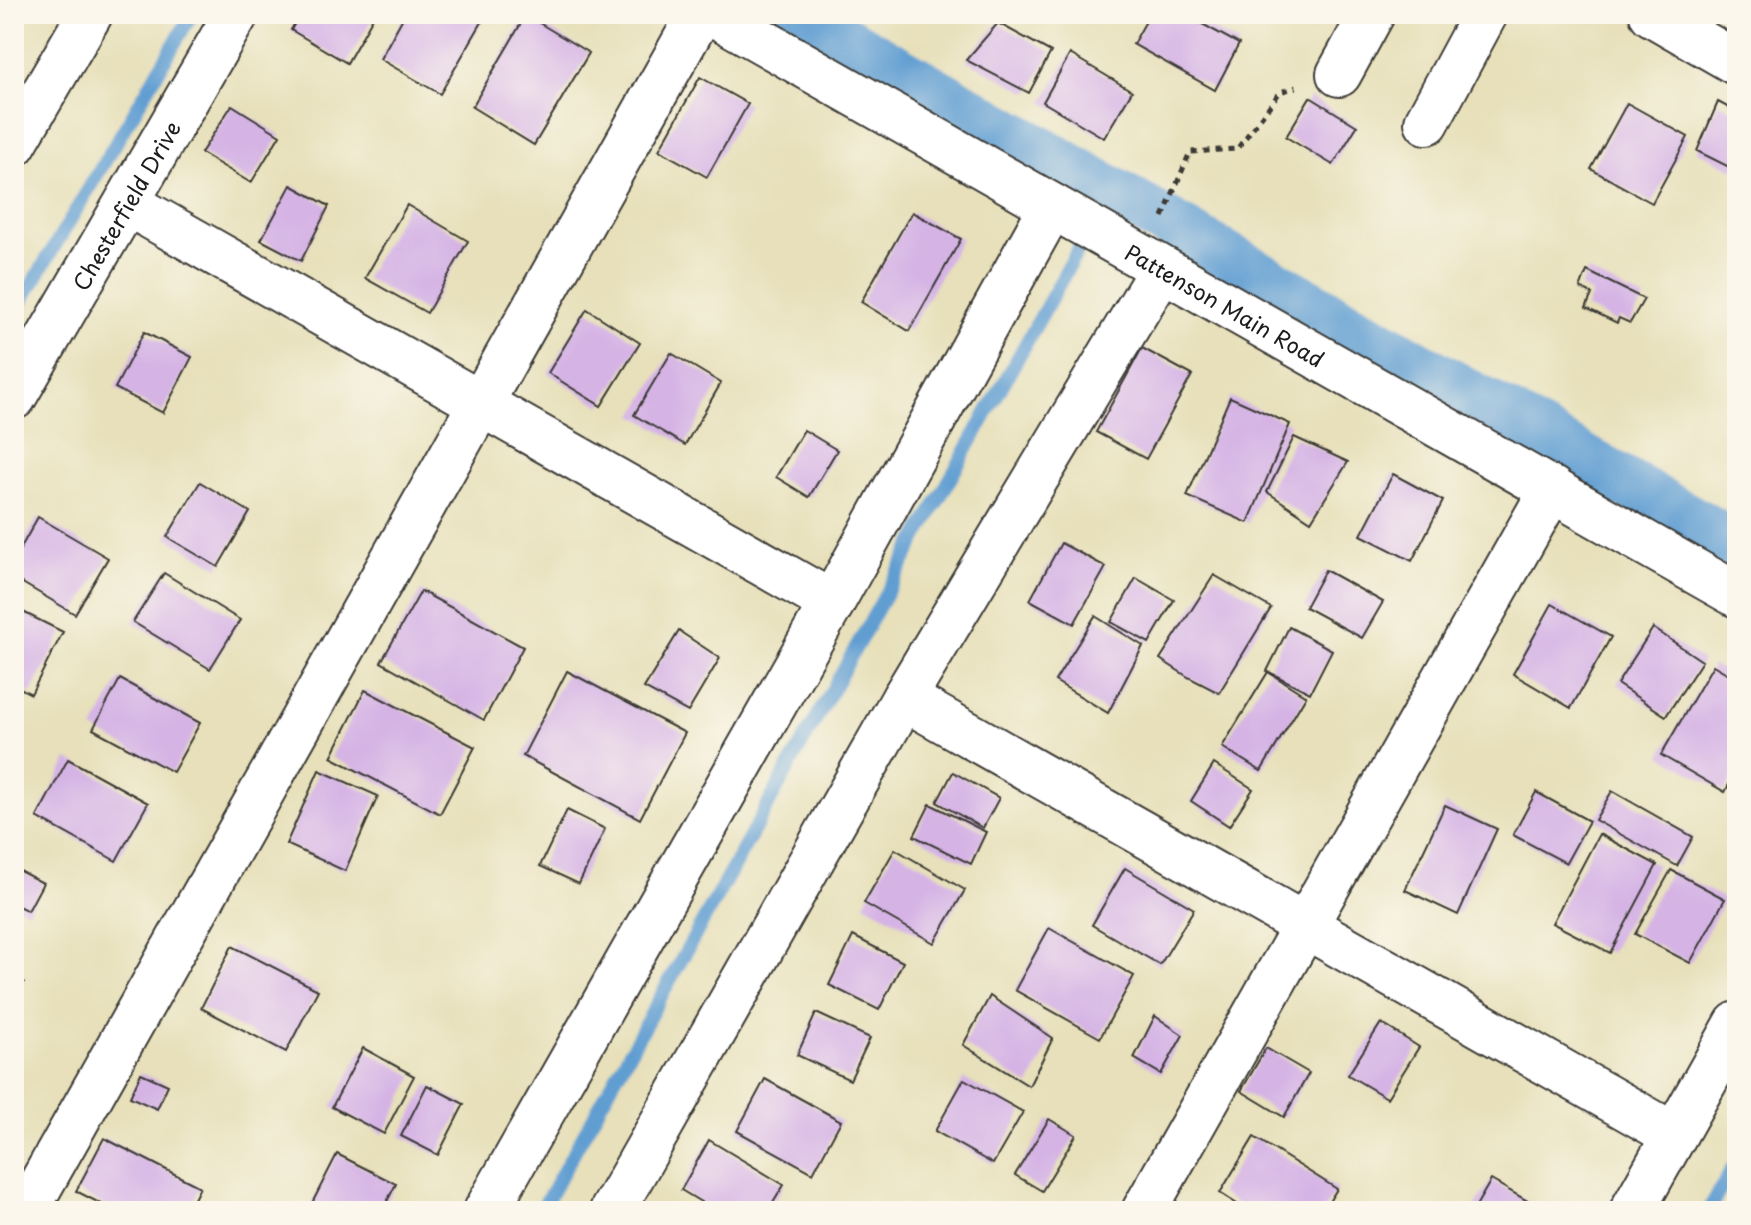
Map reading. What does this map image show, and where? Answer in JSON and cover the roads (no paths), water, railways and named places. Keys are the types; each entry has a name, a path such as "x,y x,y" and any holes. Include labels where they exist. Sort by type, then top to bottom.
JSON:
{"street":[{"path":"14,144 90,14"},
{"name":"Chesterfield Drive","path":"14,397 236,14"},
{"path":"26,1211 700,14"},
{"name":"Pattenson Main Road","path":"714,14 1737,595"},
{"path":"1339,74 1372,14"},
{"path":"1427,122 1485,14"},
{"path":"1652,14 1737,63"},
{"path":"127,203 832,603"},
{"path":"486,1211 832,603 1062,211"},
{"path":"612,1211 1154,264"},
{"path":"1144,1211 1552,489"},
{"path":"904,698 1674,1135"},
{"path":"1632,1211 1737,1024"}],"waterway":[{"path":"14,315 192,14"},
{"path":"799,14 1737,546"},
{"path":"541,1211 1111,191"},
{"path":"1708,1211 1737,1161"}]}
